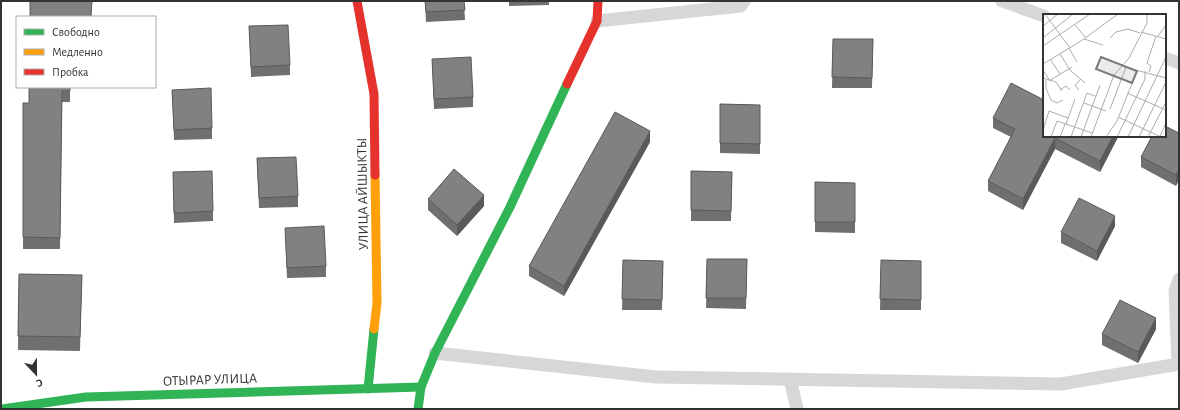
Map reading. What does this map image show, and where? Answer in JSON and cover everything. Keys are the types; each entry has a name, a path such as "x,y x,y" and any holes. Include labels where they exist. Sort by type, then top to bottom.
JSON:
{"street":[{"name":"УЛИЦА АЙШЫКТЫ","path":"357,1 374,94 377,304 368,389"},
{"path":"418,409 421,387 435,353 510,207 597,21 598,1"},
{"name":"ОТЫРАР УЛИЦА","path":"2,409 86,397 421,387"}],"lane":[{"path":"597,21 741,6 744,1"},
{"path":"1002,1 1043,16"},
{"path":"1166,58 1179,63"},
{"path":"435,353 656,377 1061,384 1179,364 1175,291 1179,279"},
{"path":"790,379 797,409"}],"building":[{"path":"30,1 92,1 91,16 30,16"},
{"path":"425,1 464,1 465,10 426,12"},
{"path":"288,25 290,65 251,67 249,26"},
{"path":"833,39 873,39 872,78 832,77"},
{"path":"471,57 473,97 434,99 432,59"},
{"path":"1011,83 1043,99 1043,137 1112,137 1100,161 1055,138 1023,199 988,181 1015,129 993,118"},
{"path":"29,88 70,88 70,91 62,91 60,238 23,237 23,103 29,103"},
{"path":"211,88 212,128 174,130 172,90"},
{"path":"720,104 760,105 760,144 720,143"},
{"path":"615,112 650,131 564,286 529,266"},
{"path":"1166,126 1179,133 1179,170 1176,175 1141,157 1151,137 1166,137"},
{"path":"296,157 298,196 259,198 257,158"},
{"path":"454,169 484,195 457,225 428,199"},
{"path":"212,171 213,211 174,213 173,172"},
{"path":"691,171 732,172 731,211 691,210"},
{"path":"815,182 855,183 855,222 815,222"},
{"path":"1079,198 1115,216 1097,251 1061,232"},
{"path":"324,226 326,266 287,268 285,228"},
{"path":"707,259 747,259 746,298 706,298"},
{"path":"623,260 663,261 662,300 622,299"},
{"path":"881,260 921,261 921,300 880,299"},
{"path":"19,274 82,275 80,337 18,336"},
{"path":"1120,300 1156,318 1138,352 1102,334"}],"traffic: fast":[{"path":"418,409 421,387 435,353 510,207 567,84"},
{"path":"368,389 374,329"},
{"path":"2,409 86,397 421,387"}],"traffic: slow":[{"path":"374,329 377,303 375,175"}],"traffic: jam":[{"path":"357,1 374,94 375,175"},
{"path":"567,84 597,21 598,1"}]}
